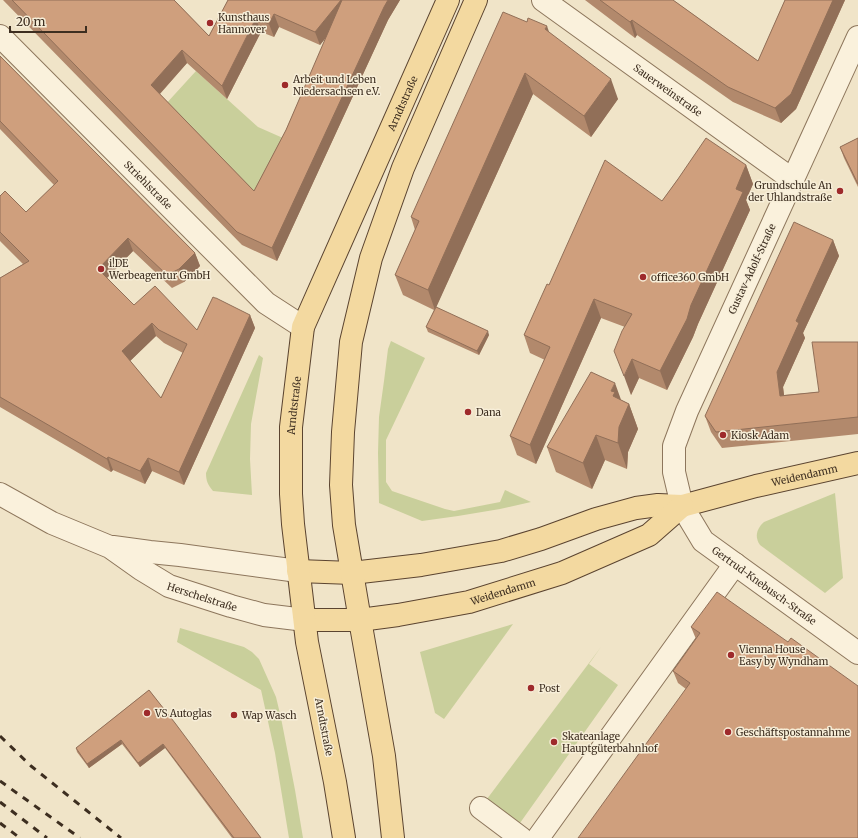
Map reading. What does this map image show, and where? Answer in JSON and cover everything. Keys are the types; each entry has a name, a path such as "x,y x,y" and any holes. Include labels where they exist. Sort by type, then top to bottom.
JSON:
{"main road":[{"name":"Arndtstraße","path":"344,838 335,782 307,642 293,524 291,494 291,427 303,326 448,0"},
{"path":"393,838 384,756 344,525 341,485 343,432 351,342 371,258 403,168 476,0"},
{"name":"Weidendamm","path":"298,571 352,573 421,565 501,551 636,508 658,505 682,506 756,486 858,463"},
{"name":"Weidendamm","path":"305,620 360,620 398,615 469,602 562,573 649,535 682,506"}],"street":[{"name":"Sauerweinstraße","path":"543,0 793,180"},
{"name":"Striehlstraße","path":"0,36 266,303 303,326"},
{"name":"Gustav-Adolf-Straße","path":"682,506 674,472 674,446 687,412 858,37"},
{"name":"Herschelstraße","path":"0,494 52,523 110,547 141,569 169,586 264,615 305,620"},
{"name":"Gertrud-Knebusch-Straße","path":"682,506 703,541 858,653"},
{"name":"Herschelstraße","path":"110,547 298,571"},
{"path":"538,838 735,564"},
{"path":"481,808 521,838"}],"green space":[{"path":"196,71 258,127 292,142 259,205 164,106"},
{"path":"391,341 425,358 386,440 386,482 392,491 454,511 500,502 505,490 531,502 500,509 422,521 379,503 379,417 388,349"},
{"path":"259,355 263,358 251,424 250,459 252,495 213,491 206,478 206,473"},
{"path":"835,493 843,578 825,593 760,545 757,539 757,533 764,522"},
{"path":"513,624 444,719 435,713 420,652"},
{"path":"180,628 244,647 259,659 276,697 303,838 289,838 275,753 261,690 177,642"},
{"name":"Skateanlage Hauptgüterbahnhof","path":"601,647 589,664 618,685 520,823 487,799"}],"building":[{"path":"12,0 174,0 209,36 228,0 341,0 315,32 274,14 269,24 256,18 222,86 182,50 151,85 254,191 286,130 342,0 388,0 272,248 237,232"},
{"path":"600,0 673,0 758,61 785,0 833,0 791,94 775,108 728,87 632,20 630,22"},
{"path":"503,12 527,22 528,18 547,26 545,29 611,79 584,116 525,73 428,290 395,275 419,221 411,217"},
{"path":"0,56 195,253 179,269 167,275 128,238 98,269 134,305 155,286 197,330 213,297 250,315 179,472 148,458 140,471 108,457 107,459 0,397 0,278 29,261 0,232 0,196 5,191 26,212 58,181 0,121","holes":["152,323 159,330 187,344 161,398 122,351"]},
{"name":"office360 GmbH","path":"706,138 746,165 736,189 743,192 691,305 687,319 660,371 632,359 624,376 614,351 622,331 632,314 594,299 530,445 510,436 550,347 524,335 547,284 549,285 605,160 662,201"},
{"path":"858,138 858,184 840,147"},
{"path":"794,222 833,240 796,321 799,323 777,372 780,396 819,392 812,342 858,342 858,417 716,432 705,416"},
{"path":"436,307 488,331 477,351 426,327"},
{"path":"591,372 615,383 611,391 615,392 613,396 629,404 619,427 618,443 596,435 583,463 547,447"},
{"path":"717,592 788,642 791,638 858,686 858,838 578,838 690,683 673,671 700,633 691,627"},
{"path":"149,690 261,838 234,838 163,744 138,763 121,740 87,764 76,748"}],"railway":[{"path":"0,736 31,766 121,838"},
{"path":"0,781 80,838"},
{"path":"0,802 47,838"},
{"path":"0,823 20,838"}],"place":[{"name":"Kunsthaus Hannover","path":"210,23"},
{"name":"Arbeit und Leben Niedersachsen e.V.","path":"285,85"},
{"name":"Grundschule An der Uhlandstraße","path":"840,191"},
{"name":"i!DE Werbeagentur GmbH","path":"101,269"},
{"name":"office360 GmbH","path":"643,277"},
{"name":"Dana","path":"468,412"},
{"name":"Kiosk Adam","path":"723,435"},
{"name":"Vienna House Easy by Wyndham","path":"731,655"},
{"name":"Post","path":"531,688"},
{"name":"VS Autoglas","path":"147,713"},
{"name":"Wap Wasch","path":"234,715"},
{"name":"Geschäftspostannahme","path":"728,732"},
{"name":"Skateanlage Hauptgüterbahnhof","path":"554,742"}]}
